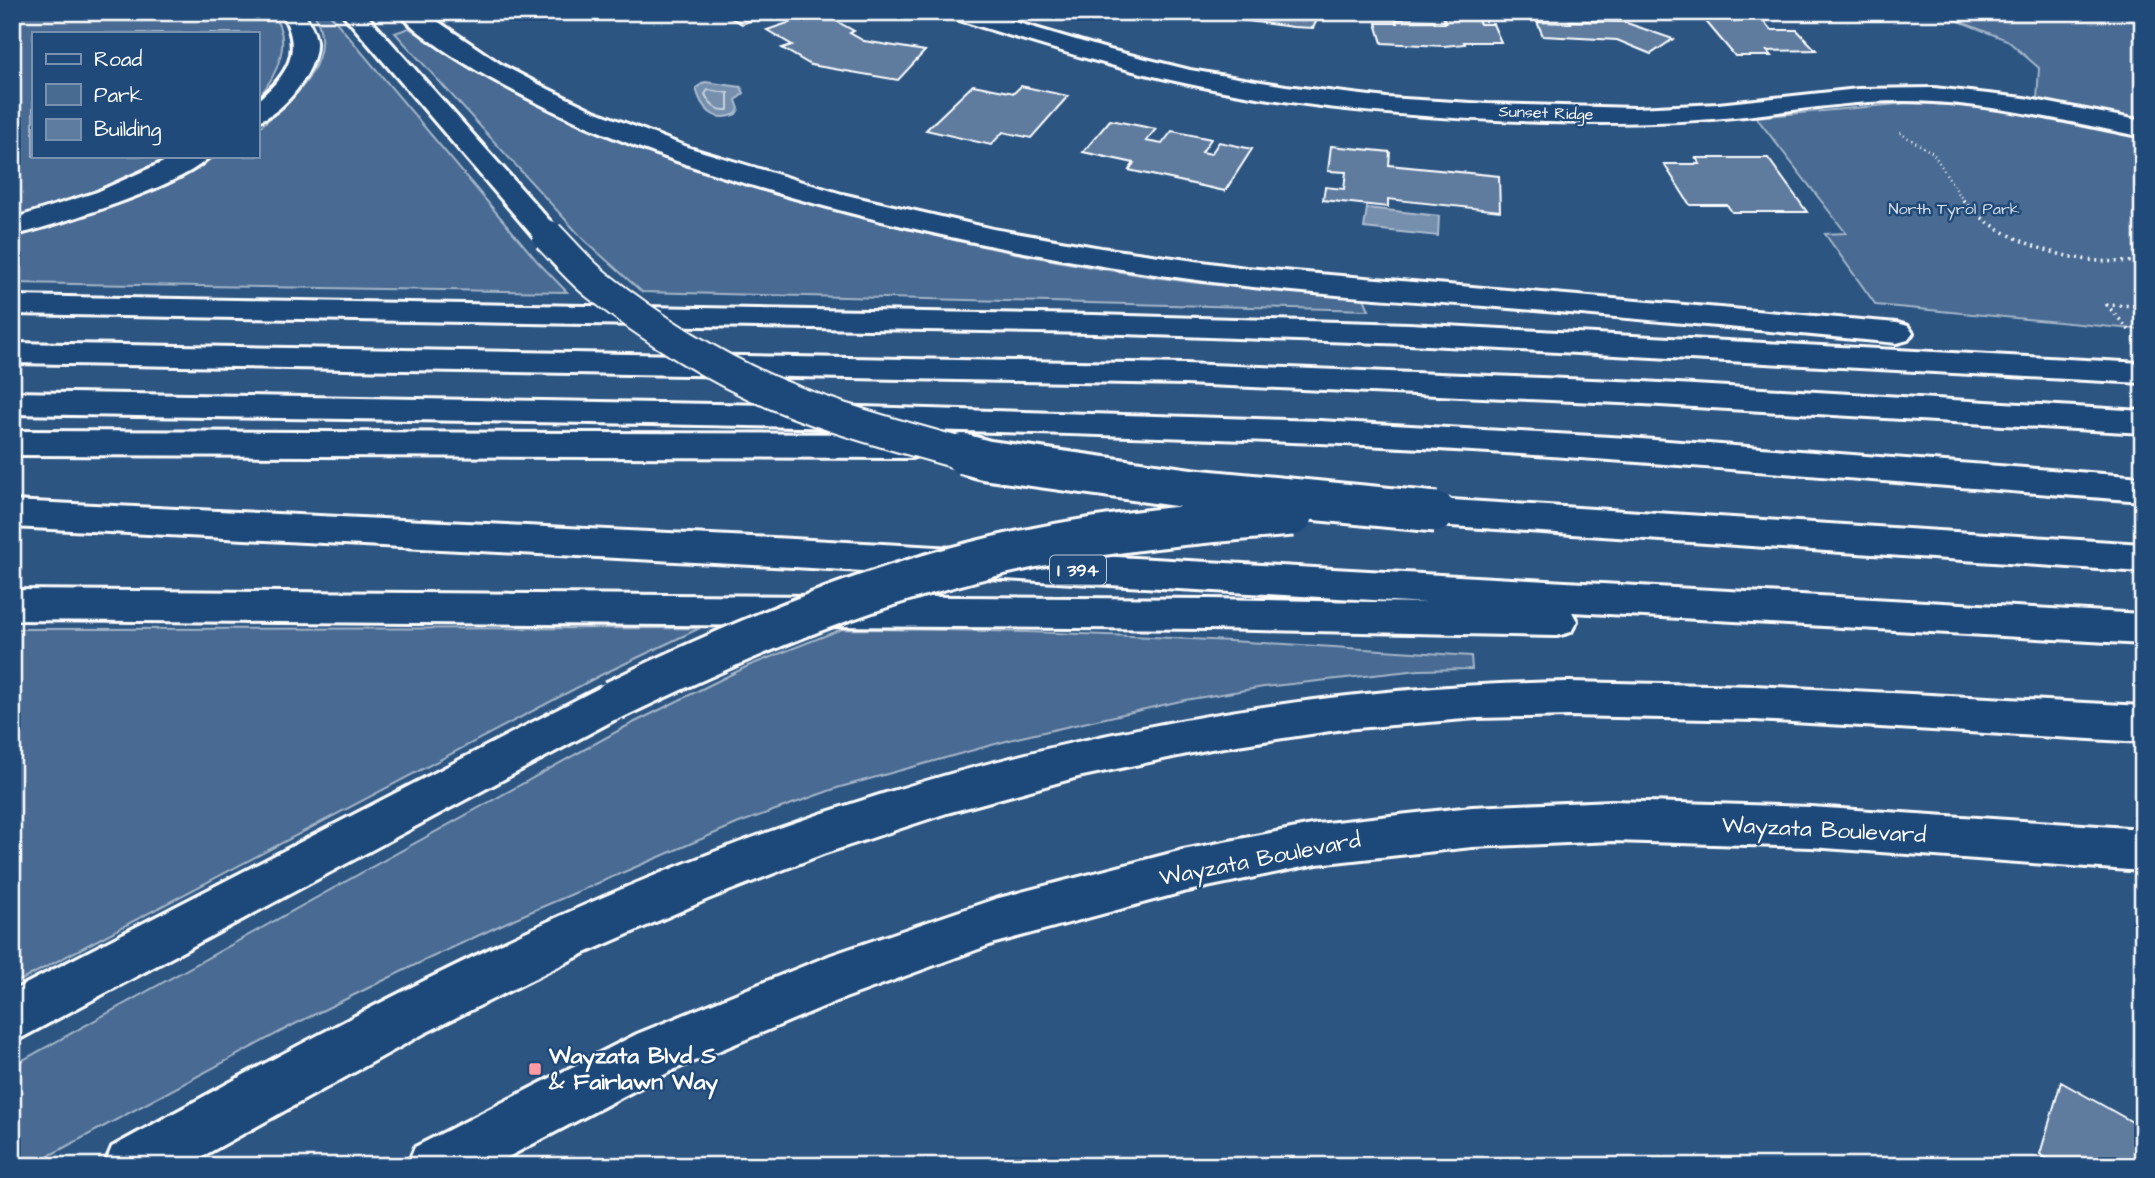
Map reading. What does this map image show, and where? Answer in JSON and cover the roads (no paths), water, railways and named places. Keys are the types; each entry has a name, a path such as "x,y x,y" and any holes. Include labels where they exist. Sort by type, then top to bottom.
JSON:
{"main road":[{"path":"259,112 285,88 297,71 305,52 303,25 292,12"},
{"path":"352,12 548,236 596,284 685,346 726,370 778,395 872,428 986,460 1194,489 1436,512 2143,558"},
{"path":"410,12 458,48 508,78 619,130 699,160 817,196 997,239 1215,274 2138,345"},
{"name":"Sunset Ridge","path":"957,12 1067,45 1191,77 1368,102 1528,113 1648,115 1718,111 1852,96 1907,94 2003,103 2143,130"},
{"path":"12,229 97,201 192,158"},
{"path":"12,305 1080,324 1395,333 2143,373"},
{"path":"12,354 1185,374 1629,392 2143,422"},
{"path":"12,403 671,414 1322,432 1530,442 2143,489"},
{"path":"12,443 893,445 1335,457 1748,476 2051,482"},
{"path":"12,1017 614,700 736,642 809,614 987,558 1146,530 1358,512 1436,512"},
{"name":"I 394","path":"12,514 709,549 2143,629"},
{"path":"12,605 1196,614 1553,621 2030,623"},
{"path":"131,1166 450,993 702,879 816,837 936,798 1048,767 1134,748 1251,726 1360,711 1489,701 1662,700 2143,724"},
{"name":"Wayzata Boulevard","path":"438,1165 655,1052 831,979 995,921 1183,871 1317,844 1472,827 1612,821 1811,827 2143,850"}],"water":[{"path":"705,82 741,87 744,93 736,100 739,109 736,114 721,117 705,108 696,88"},
{"path":"1367,208 1439,216 1438,236 1364,228"}],"place":[{"name":"Wayzata Blvd S & Fairlawn Way","path":"535,1069"}],"park label":[{"name":"North Tyrol Park","path":"1954,209"}]}
